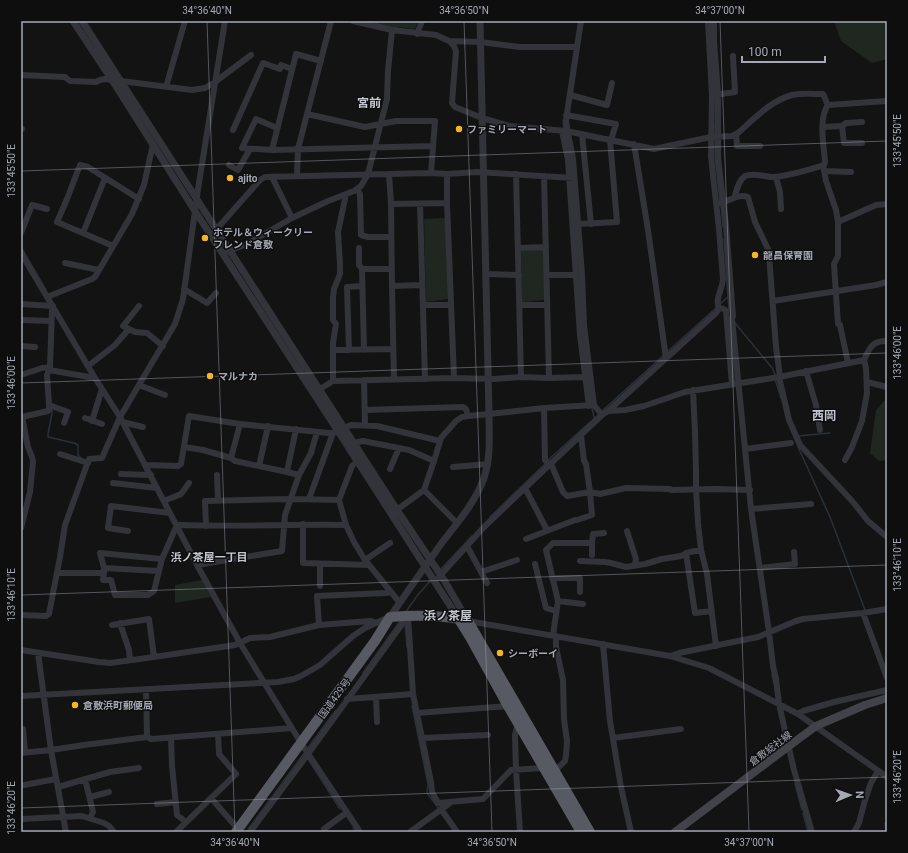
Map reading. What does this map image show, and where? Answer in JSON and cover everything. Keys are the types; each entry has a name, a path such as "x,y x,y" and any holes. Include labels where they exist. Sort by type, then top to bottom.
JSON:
{"highway":[{"path":"390,617 447,617 468,621 549,769 581,832"},
{"name":"国道429号","path":"239,831 305,750 379,626 390,617"},
{"path":"458,618 518,723 590,832"}],"main road":[{"name":"倉敷総社線","path":"675,832 816,726 865,705 887,698"}],"street":[{"path":"73,21 211,236 317,392"},
{"path":"82,21 230,251 317,392 338,431 357,461 430,560 468,621 670,656 709,668 798,714 887,777"},
{"path":"166,87 185,21"},
{"path":"21,615 46,616 50,614 65,526 89,459 102,458 139,385 175,324 183,299 195,211 225,21"},
{"path":"297,176 298,149 331,21"},
{"path":"353,21 365,22 392,30 436,35 449,41 454,46 456,51 452,103 455,107 482,118 509,126 564,131 654,149 715,137 732,136 771,104 790,96 800,94 823,94 828,105"},
{"path":"417,34 422,21"},
{"path":"390,617 471,505 484,478 488,464 490,449 480,21"},
{"path":"581,21 575,47 570,95 564,131 578,224 584,301 584,325 591,406"},
{"path":"711,23 715,95 715,137 711,157 726,225 729,311 736,384 746,449 751,509 778,703 794,770 812,832"},
{"path":"223,254 247,244 292,218 328,201 354,191 361,186 368,174 387,99 392,30"},
{"path":"449,41 480,42 520,47 575,47"},
{"path":"272,150 296,54 321,61"},
{"path":"21,74 65,77 70,81 96,82 102,79 192,90 205,88 251,55"},
{"path":"715,95 734,92 733,56"},
{"path":"233,130 263,63 280,69 281,65 292,69"},
{"path":"570,95 607,105 612,83"},
{"path":"828,105 887,101"},
{"path":"828,105 823,117 824,168 826,181 836,210 838,222 838,256 834,264 835,292 838,324 840,325 848,363"},
{"path":"307,114 365,127 396,121 435,121 431,173"},
{"path":"566,115 616,124 610,140 617,222 578,224"},
{"path":"277,128 256,119 242,148 272,150 433,146"},
{"path":"823,127 842,126 846,123 862,122"},
{"path":"842,126 844,143 862,143"},
{"path":"564,131 570,144 573,163 571,178 580,335 585,377 591,406"},
{"path":"582,134 591,224"},
{"path":"736,134 737,146 760,146"},
{"path":"47,297 95,277 132,214 144,185 153,144"},
{"path":"634,144 666,355"},
{"path":"229,165 238,170 250,149"},
{"path":"573,163 585,162"},
{"path":"113,246 57,222 80,165 88,167 138,199"},
{"path":"734,198 738,184 741,180 752,174 776,177 824,168 851,172"},
{"path":"211,236 260,180 265,177 483,172 571,178"},
{"path":"389,174 391,204 394,380"},
{"path":"447,174 454,378"},
{"path":"516,174 521,377"},
{"path":"544,176 549,378"},
{"path":"272,177 292,218"},
{"path":"776,177 780,192 781,209"},
{"path":"83,233 105,178"},
{"path":"357,188 360,194 361,234 368,237 391,237"},
{"path":"333,381 333,343 336,324 333,320 333,298 334,289 340,274 338,232 346,194"},
{"path":"720,203 743,195 748,197 755,222 768,249 773,301 777,377 789,420 800,445 853,502 868,521 887,536"},
{"path":"391,204 447,203"},
{"path":"433,580 548,463 581,435 602,413 666,355 716,313 718,307 717,299 722,287 723,279 720,203"},
{"path":"420,204 425,379"},
{"path":"838,222 876,205 887,204"},
{"path":"21,233 32,205 47,209"},
{"path":"518,248 546,247"},
{"path":"359,248 359,265 362,269 364,350"},
{"path":"21,253 121,420 146,465 197,565 240,643 305,750 360,832"},
{"path":"65,263 99,270"},
{"path":"362,269 391,269"},
{"path":"486,274 519,275"},
{"path":"547,275 576,275"},
{"path":"773,301 835,292 887,282"},
{"path":"392,286 422,285"},
{"path":"349,350 348,287 362,286"},
{"path":"184,289 207,303 216,293"},
{"path":"21,304 53,306"},
{"path":"423,305 451,305"},
{"path":"520,305 547,305"},
{"path":"21,528 29,494 34,462 28,447 22,419 48,411 51,406 47,375 49,369 50,321 53,306"},
{"path":"139,306 123,326 136,332 147,333 163,346"},
{"path":"718,307 729,311 733,316 736,384"},
{"path":"21,320 50,321"},
{"path":"88,366 115,345 130,329"},
{"path":"845,460 852,447 862,421 867,394 866,368 864,360 870,347 874,344 887,341"},
{"path":"21,346 36,347"},
{"path":"333,350 393,349"},
{"path":"394,512 424,490 441,438 456,421 462,417 544,408 591,406 602,413 625,410 644,406 693,390 777,377 864,360"},
{"path":"21,375 42,368 95,378"},
{"path":"806,371 816,405 820,430"},
{"path":"317,392 333,381 585,377"},
{"path":"364,380 365,425"},
{"path":"867,382 887,387"},
{"path":"139,385 165,395"},
{"path":"92,421 102,389"},
{"path":"693,390 696,432 696,489 698,523 701,550 707,574 716,646"},
{"path":"51,406 68,412 64,423"},
{"path":"365,410 463,407 466,409 468,416"},
{"path":"544,408 548,463 563,492 567,496 590,492 600,494 626,488 671,490 750,490"},
{"path":"146,465 178,466 181,464 190,416 240,424 317,432 338,431 351,425 377,426 440,441"},
{"path":"85,418 102,424"},
{"path":"121,420 143,426"},
{"path":"231,458 240,424"},
{"path":"259,466 268,426"},
{"path":"287,472 296,429"},
{"path":"338,431 354,443 425,567 458,618"},
{"path":"309,499 338,431"},
{"path":"197,565 282,551 285,515 298,475 310,453 317,432"},
{"path":"526,539 547,530 592,515 581,435"},
{"path":"354,443 362,441 410,450 434,461"},
{"path":"746,449 791,443"},
{"path":"184,447 203,450 231,458 235,461 298,475"},
{"path":"390,469 399,448"},
{"path":"60,454 88,463"},
{"path":"357,461 352,466 339,500 346,525 354,542 367,563 400,603"},
{"path":"452,467 488,464"},
{"path":"121,474 151,475"},
{"path":"217,475 218,500"},
{"path":"113,483 157,488"},
{"path":"164,501 181,494 188,483"},
{"path":"525,488 547,530"},
{"path":"424,490 457,523"},
{"path":"21,494 29,494"},
{"path":"206,526 205,501 290,499 339,500"},
{"path":"751,509 811,504"},
{"path":"128,531 108,528 111,506 170,513"},
{"path":"303,524 302,563 367,563 390,543"},
{"path":"177,525 346,525"},
{"path":"162,559 100,553 104,570 103,580 111,580 115,595 148,595 154,591 162,559 177,525"},
{"path":"628,531 636,559 635,565"},
{"path":"592,555 593,534 604,533"},
{"path":"405,616 411,694 422,738 432,792 438,803 483,799 511,770 549,769 559,767 565,761 566,741 563,680 554,636 558,601 546,550 553,543 592,543"},
{"path":"467,546 487,583"},
{"path":"580,561 612,562 626,567 681,556 686,553 701,550"},
{"path":"760,568 795,564 794,552"},
{"path":"686,553 695,613 712,612"},
{"path":"481,572 517,560"},
{"path":"320,564 320,586"},
{"path":"535,564 546,608 556,611"},
{"path":"57,574 104,570 159,571"},
{"path":"552,578 580,578 580,592"},
{"path":"320,626 317,596 390,592"},
{"path":"558,601 583,604"},
{"path":"670,656 758,637 796,621 887,609"},
{"path":"863,613 887,678"},
{"path":"250,832 305,750 347,699 405,616"},
{"path":"112,625 149,619 154,658"},
{"path":"21,650 110,663 154,658 235,645 250,638 270,637 320,626 370,621 379,626"},
{"path":"120,623 129,650 130,660"},
{"path":"21,696 264,683 294,679 320,665 353,636 365,628 379,626"},
{"path":"603,644 610,721 631,832"},
{"path":"38,653 51,750 66,832"},
{"path":"146,689 147,737"},
{"path":"798,714 803,711 834,702 887,690"},
{"path":"347,699 411,694"},
{"path":"376,697 377,722"},
{"path":"416,713 508,706"},
{"path":"518,723 515,735 520,832"},
{"path":"23,729 23,753 147,737 151,739 171,738 292,728"},
{"path":"613,738 681,729"},
{"path":"176,832 236,774 219,754 218,734"},
{"path":"422,738 488,735"},
{"path":"171,738 177,815 186,822"},
{"path":"58,787 110,772 139,768"},
{"path":"854,832 859,823 871,783 878,771"},
{"path":"86,779 93,812 90,818"},
{"path":"24,785 56,780"},
{"path":"90,797 109,792"},
{"path":"211,798 239,831"},
{"path":"157,804 176,802"},
{"path":"410,832 452,802"},
{"path":"440,810 457,832"},
{"path":"325,832 324,829 346,813"},
{"path":"21,819 82,816 104,823 114,832"}],"shaded area":[{"path":"368,21 418,21 415,29 398,27 398,29 371,24"},
{"path":"834,21 887,21 887,59 872,63 841,41"},
{"path":"446,218 449,299 426,302 424,219"},
{"path":"544,249 544,300 522,302 521,250"},
{"path":"884,401 887,401 887,460 879,461 870,453 876,410"},
{"path":"202,580 211,597 175,603 175,585"}],"waterway":[{"path":"563,120 564,130"},
{"path":"715,124 715,136"},
{"path":"715,140 715,158 720,201"},
{"path":"721,205 723,227"},
{"path":"724,239 729,311"},
{"path":"21,247 46,290"},
{"path":"720,304 728,297"},
{"path":"667,352 716,308"},
{"path":"735,323 773,369 775,375"},
{"path":"602,411 664,355"},
{"path":"775,379 781,398"},
{"path":"592,408 594,417"},
{"path":"52,410 48,437 78,445 78,455 81,458"},
{"path":"547,461 599,414"},
{"path":"798,436 830,433"},
{"path":"798,447 830,517 865,610"},
{"path":"490,517 545,464"},
{"path":"441,569 472,536"},
{"path":"405,613 431,580"},
{"path":"363,673 400,621"},
{"path":"405,623 407,647"},
{"path":"772,674 774,684"},
{"path":"412,706 428,784 427,793 439,809"},
{"path":"307,749 336,710"},
{"path":"246,832 305,752"},
{"path":"308,759 340,809"},
{"path":"795,784 802,810"},
{"path":"803,813 808,832"},
{"path":"886,832 885,823 887,823"},
{"path":"353,828 356,832"}],"place":[{"name":"ファミリーマート","path":"459,129"},
{"name":"ajito","path":"230,178"},
{"name":"ホテル＆ウィークリー フレンド倉敷","path":"205,238"},
{"name":"龍昌保育園","path":"755,255"},
{"name":"マルナカ","path":"210,376"},
{"name":"シーボーイ","path":"500,653"},
{"name":"倉敷浜町郵便局","path":"75,705"}],"district":[{"name":"宮前","path":"369,103"},
{"name":"西岡","path":"824,416"},
{"name":"浜ノ茶屋一丁目","path":"209,557"},
{"name":"浜ノ茶屋","path":"448,616"}]}
